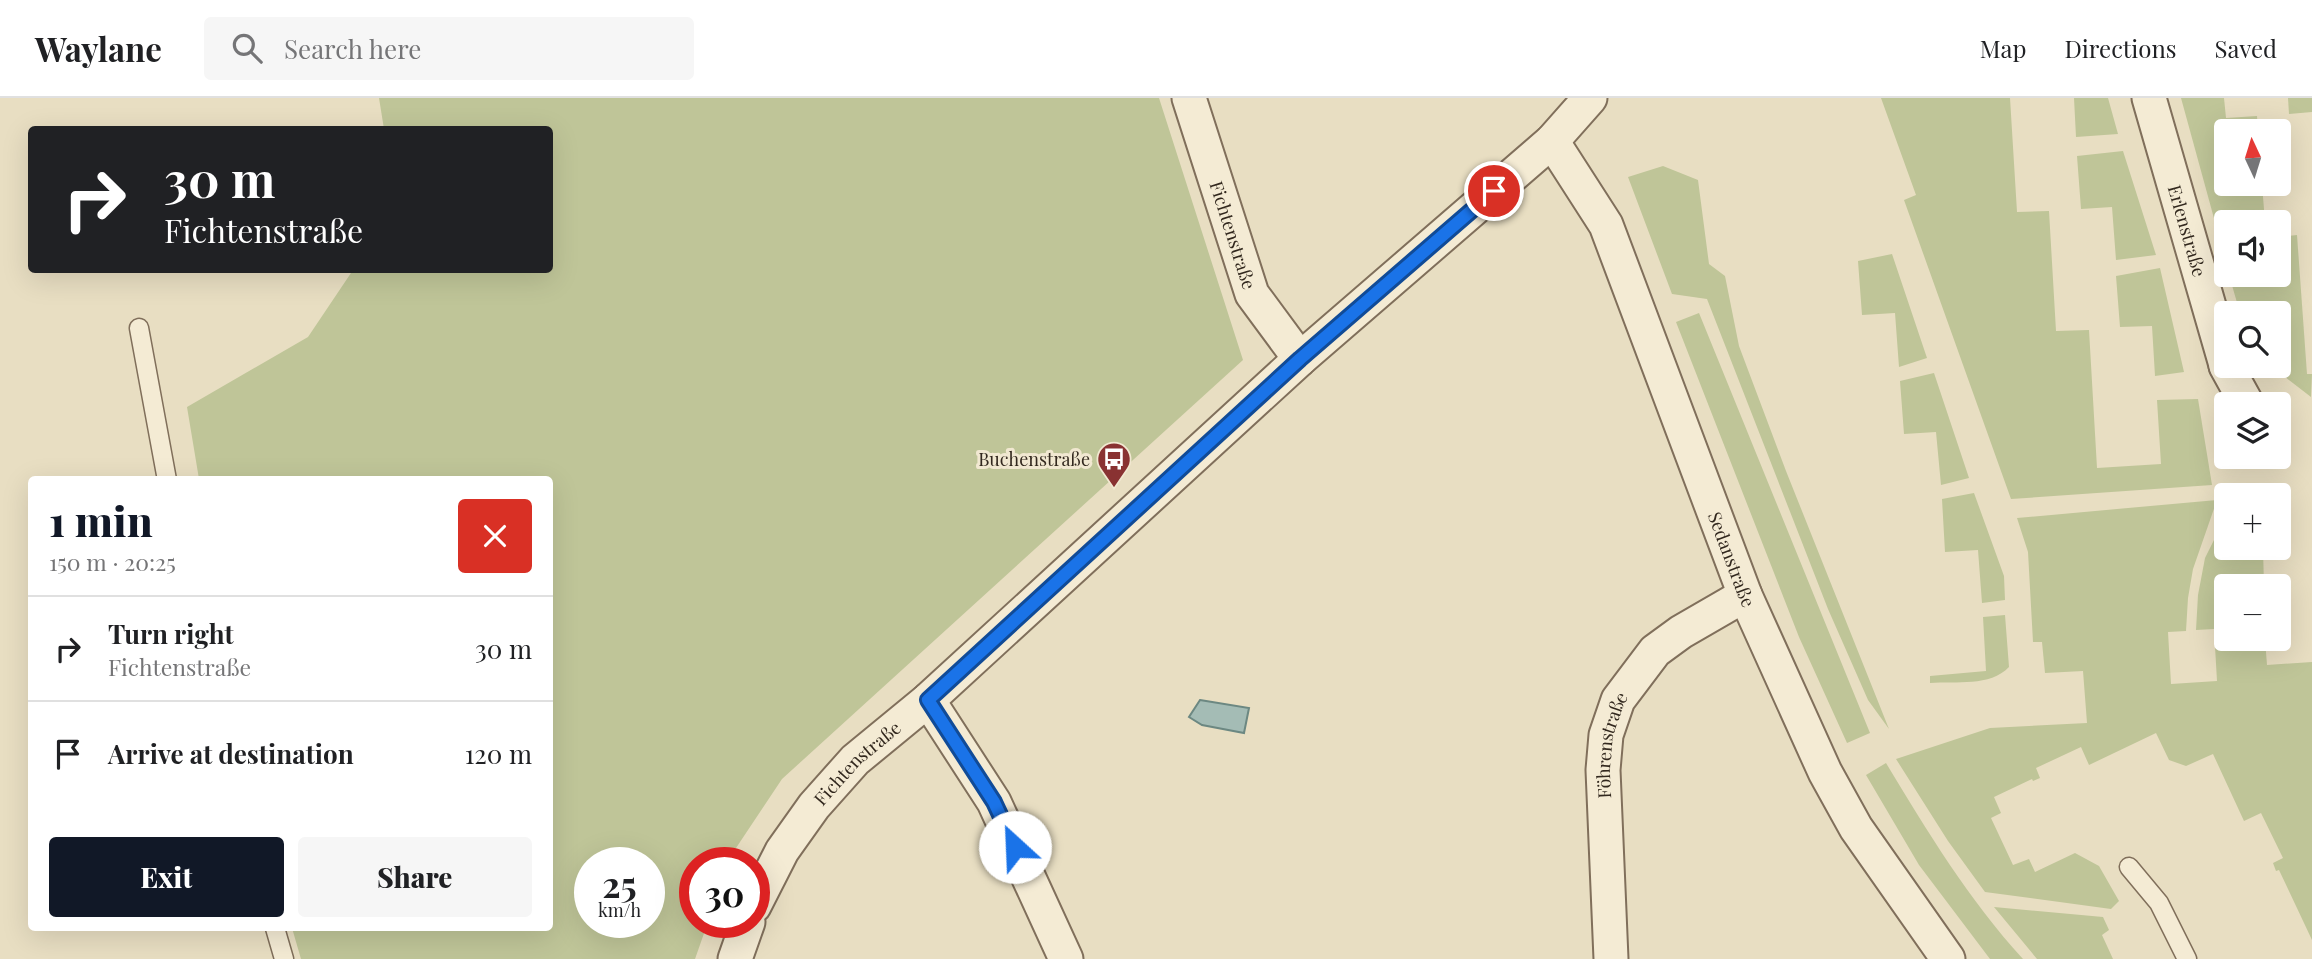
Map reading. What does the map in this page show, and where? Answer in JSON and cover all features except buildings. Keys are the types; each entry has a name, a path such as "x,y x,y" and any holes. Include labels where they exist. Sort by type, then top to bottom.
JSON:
{"street":[{"name":"Fichtenstraße","path":"1189,98 1252,294 1300,359"},
{"name":"Fichtenstraße","path":"770,875 782,851 814,806 855,760 928,700 1300,359 1552,141 1590,98"},
{"name":"Erlenstraße","path":"2149,98 2214,323"},
{"name":"Sedanstraße","path":"1552,141 1606,225 1745,595 1825,772 1856,828 1948,959"},
{"name":"Föhrenstraße","path":"1611,959 1603,770 1606,735 1618,700 1655,651 1681,632 1745,595"},
{"path":"928,700 994,802 1066,959"},
{"path":"735,959 742,938"}],"lane":[{"path":"139,328 166,476"},
{"path":"2129,867 2159,903 2187,959"},
{"path":"276,931 284,959"}],"green space":[{"path":"379,98 1159,98 1243,360 782,779 737,847 679,847 679,938 702,938 695,959 301,959 293,931 553,931 553,476 198,476 187,407 308,337 351,273 553,273 553,126 384,126"},
{"path":"1881,98 2010,98 2017,212 2049,211 2056,331 2089,330 2097,468 2161,464 2157,400 2198,399 2212,485 2011,499 1904,200 1916,195"},
{"path":"2074,98 2108,98 2118,134 2076,137"},
{"path":"2181,98 2224,98 2226,118 2257,116 2257,119 2214,119 2214,196 2263,196 2264,210 2214,210 2214,218"},
{"path":"2288,98 2312,98 2312,112 2289,114"},
{"path":"2123,151 2156,255 2116,260 2112,207 2081,209 2077,156"},
{"path":"1663,166 1698,180 1709,264 1725,276 1739,346 1889,729 1868,700 1828,609 1707,299 1672,294 1628,177"},
{"path":"2297,235 2307,374 2312,374 2311,397 2286,378 2291,378 2291,301 2237,301 2232,287 2291,287 2291,236"},
{"path":"1892,254 1927,358 1899,367 1895,313 1862,315 1858,261"},
{"path":"2160,268 2184,372 2155,376 2152,326 2120,327 2116,276"},
{"path":"1699,313 1870,733 1847,743 1799,637 1676,322"},
{"path":"1934,373 1969,478 1941,485 1936,432 1904,434 1900,381"},
{"path":"1974,493 2004,576 2005,600 1982,603 1978,550 1945,552 1942,499"},
{"path":"2214,500 2214,509 2193,569 2186,631 2168,632 2171,684 2217,681 2215,651 2266,651 2267,665 2312,662 2312,940 2279,870 2276,871 2273,863 2283,858 2261,813 2244,821 2213,754 2186,766 2169,760 2156,733 2089,765 2081,747 2036,768 2040,778 2033,781 2032,779 1994,797 2001,813 1991,818 2013,865 2029,859 2035,872 2075,853 2099,866 2119,901 2111,909 1985,892 1948,841 1896,759 1990,728 2087,723 2083,671 2045,673 2042,642 2033,642 2028,552 2017,518"},
{"path":"2214,540 2214,560 2263,560 2264,574 2214,574 2214,629 2196,630 2198,595 2205,558"},
{"path":"2005,615 2009,667 1992,678 1983,680 1930,683 1930,676 1986,671 1983,617"},
{"path":"1886,763 1967,889 2023,959 1990,959 1919,865 1866,775"},
{"path":"1994,907 2103,917 2109,930 2102,935 2113,959 2037,959"}],"water":[{"path":"1200,700 1249,708 1244,733 1202,725 1189,717"}],"place":[{"name":"Buchenstraße","path":"1114,489"}],"route":[{"path":"1015,847 994,802 928,700 1300,359 1494,191"}]}
